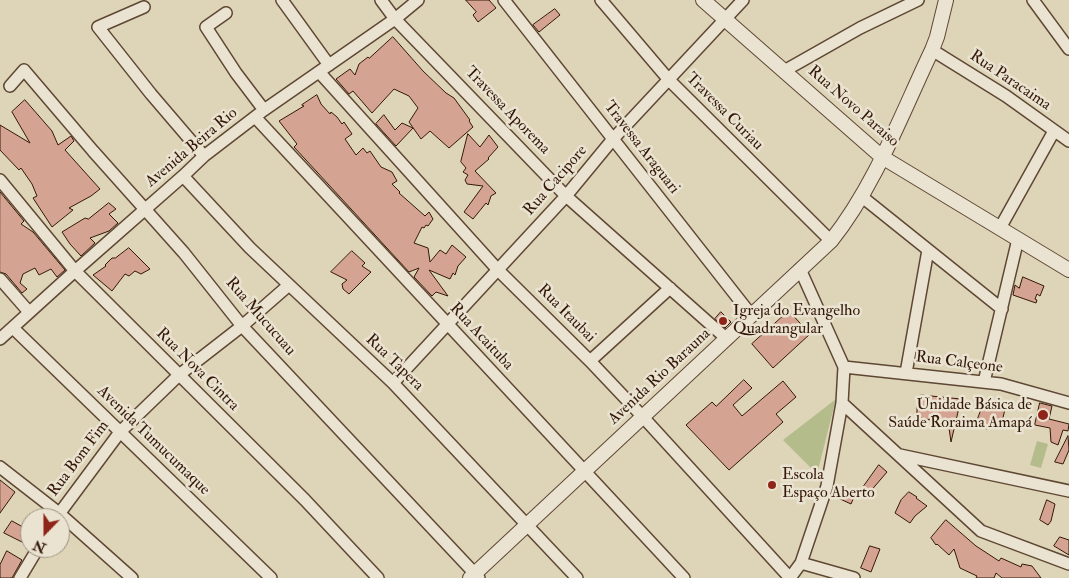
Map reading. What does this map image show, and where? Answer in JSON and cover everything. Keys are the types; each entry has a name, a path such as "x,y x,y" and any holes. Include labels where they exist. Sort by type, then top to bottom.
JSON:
{"street":[{"path":"282,0 329,65"},
{"name":"Travessa Aporema","path":"381,0 396,19 566,196 727,339"},
{"name":"Avenida Beira Rio","path":"0,338 204,156 259,114 396,19 418,0"},
{"name":"Travessa Araguari","path":"504,0 752,316"},
{"name":"Travessa Curiau","path":"601,0 669,80 831,241"},
{"name":"Rua Novo Paraiso","path":"703,0 882,157 1069,270"},
{"name":"Rua Cacipore","path":"394,383 566,196 613,139 743,0"},
{"path":"784,71 860,28 918,0"},
{"name":"Avenida Rio Barauna","path":"474,576 584,470 831,241 846,222 882,157 932,50 946,0"},
{"path":"1033,0 1067,44"},
{"path":"144,7 98,28 204,156"},
{"name":"Rua Acaituba","path":"226,13 206,28 236,73 259,114 447,326 684,578"},
{"name":"Rua Paracaima","path":"932,50 1006,96 1069,140"},
{"name":"Rua Mucucuau","path":"10,86 24,70 212,287 242,326 474,576"},
{"name":"Rua Itaubai","path":"320,73 498,270 590,361 790,578"},
{"path":"1000,228 1054,130"},
{"name":"Rua Tapera","path":"183,176 250,248 394,383 577,578"},
{"name":"Rua Nova Cintra","path":"0,180 75,270 305,500 378,578"},
{"path":"861,196 1002,309"},
{"path":"984,382 1018,240"},
{"path":"906,373 928,250"},
{"path":"790,578 801,563 827,486 842,403 844,367 800,269"},
{"path":"0,279 30,312"},
{"name":"Rua Bom Fim","path":"63,508 120,432 179,375 242,326 289,285"},
{"path":"590,361 670,288"},
{"name":"Avenida Tumucumaque","path":"13,328 270,578"},
{"name":"Rua Calçeone","path":"844,367 1010,386 1069,403"},
{"path":"842,403 981,531 1069,564"},
{"path":"899,455 1069,491"},
{"path":"0,467 49,508"},
{"path":"70,526 132,578"},
{"path":"24,576 33,558"},
{"path":"801,563 854,578"}],"green space":[{"path":"836,399 817,474 783,440"},
{"path":"1037,441 1048,444 1041,468 1030,465"}],"building":[{"path":"466,0 489,0 496,8 478,22 473,15 476,12"},
{"path":"555,9 560,15 539,32 533,25"},
{"path":"393,37 423,71 454,98 470,120 473,127 449,148 430,131 421,139 409,122 418,108 409,96 394,89 372,113 353,91 349,94 336,79 350,69 355,75 359,64 369,58"},
{"path":"317,95 321,104 330,114 331,112 337,117 342,124 344,122 352,134 345,139 356,155 363,148 367,153 370,151 381,167 392,172 397,181 392,184 399,193 425,216 429,212 433,219 428,226 422,227 414,243 428,248 430,262 440,250 446,254 452,245 466,257 458,266 455,275 453,273 450,279 429,270 448,296 436,292 432,296 414,277 419,268 409,272 294,147 297,144 279,121 304,106 302,105"},
{"path":"25,100 52,131 58,145 71,136 74,141 65,150 100,189 69,208 73,210 52,227 33,198 37,196 32,184 21,168 19,170 0,150 0,125 30,143 12,112"},
{"path":"384,115 395,130 402,123 413,128 396,146 376,124"},
{"path":"468,134 480,147 489,135 498,147 489,159 475,171 496,193 491,196 488,205 486,203 473,219 464,212 483,186 467,184 465,180 468,175 463,172 466,168 461,162"},
{"path":"0,192 24,221 21,224 33,232 65,270 57,277 51,269 39,275 35,268 23,274 20,283 27,289 22,293 6,274 0,272"},
{"path":"109,203 116,209 109,214 118,223 109,231 90,238 95,243 81,256 62,232 85,218 88,219"},
{"path":"129,248 150,269 141,274 135,271 129,276 125,274 112,291 93,275 106,266 112,258 115,258"},
{"path":"352,251 365,263 362,266 371,272 349,294 343,289 342,284 347,280 331,272"},
{"path":"1023,277 1044,286 1040,296 1037,294 1036,303 1013,295 1015,285 1019,288"},
{"path":"789,311 810,334 773,368 752,344"},
{"name":"Igreja do Evangelho Quadrangular","path":"721,312 731,322 725,328 715,319"},
{"path":"744,380 752,388 733,405 742,416 783,381 796,397 776,414 783,422 729,470 686,425 712,402 716,406"},
{"path":"921,395 961,399 951,442 948,421 917,417 917,407"},
{"path":"1040,403 1052,406 1049,419 1069,424 1068,431 1063,430 1058,445 1051,442 1050,428 1035,425"},
{"path":"983,405 1006,405 1001,426 988,425 987,429 976,424"},
{"path":"1068,436 1069,450 1063,464 1055,462"},
{"path":"879,465 887,472 869,493 864,486"},
{"path":"0,480 15,492 0,513"},
{"path":"842,490 855,495 851,504 838,498"},
{"path":"909,492 927,506 910,523 895,513 901,500"},
{"path":"1047,500 1055,504 1051,521 1048,525 1040,520"},
{"path":"946,520 976,546 999,561 1001,558 1021,567 1022,564 1032,566 1041,578 1002,578 996,573 994,578 976,578 977,576 960,568 954,549 949,555 936,545 931,538"},
{"path":"12,521 20,525 20,541 4,533"},
{"path":"1060,537 1069,540 1069,555 1054,546"},
{"path":"870,546 880,549 871,572 861,568"},
{"path":"7,551 22,560 12,578 0,578 0,565"}],"place":[{"name":"Igreja do Evangelho Quadrangular","path":"723,321"},
{"name":"Unidade Básica de Saúde Roraima Amapá","path":"1043,415"},
{"name":"Escola Espaço Aberto","path":"772,485"}]}
